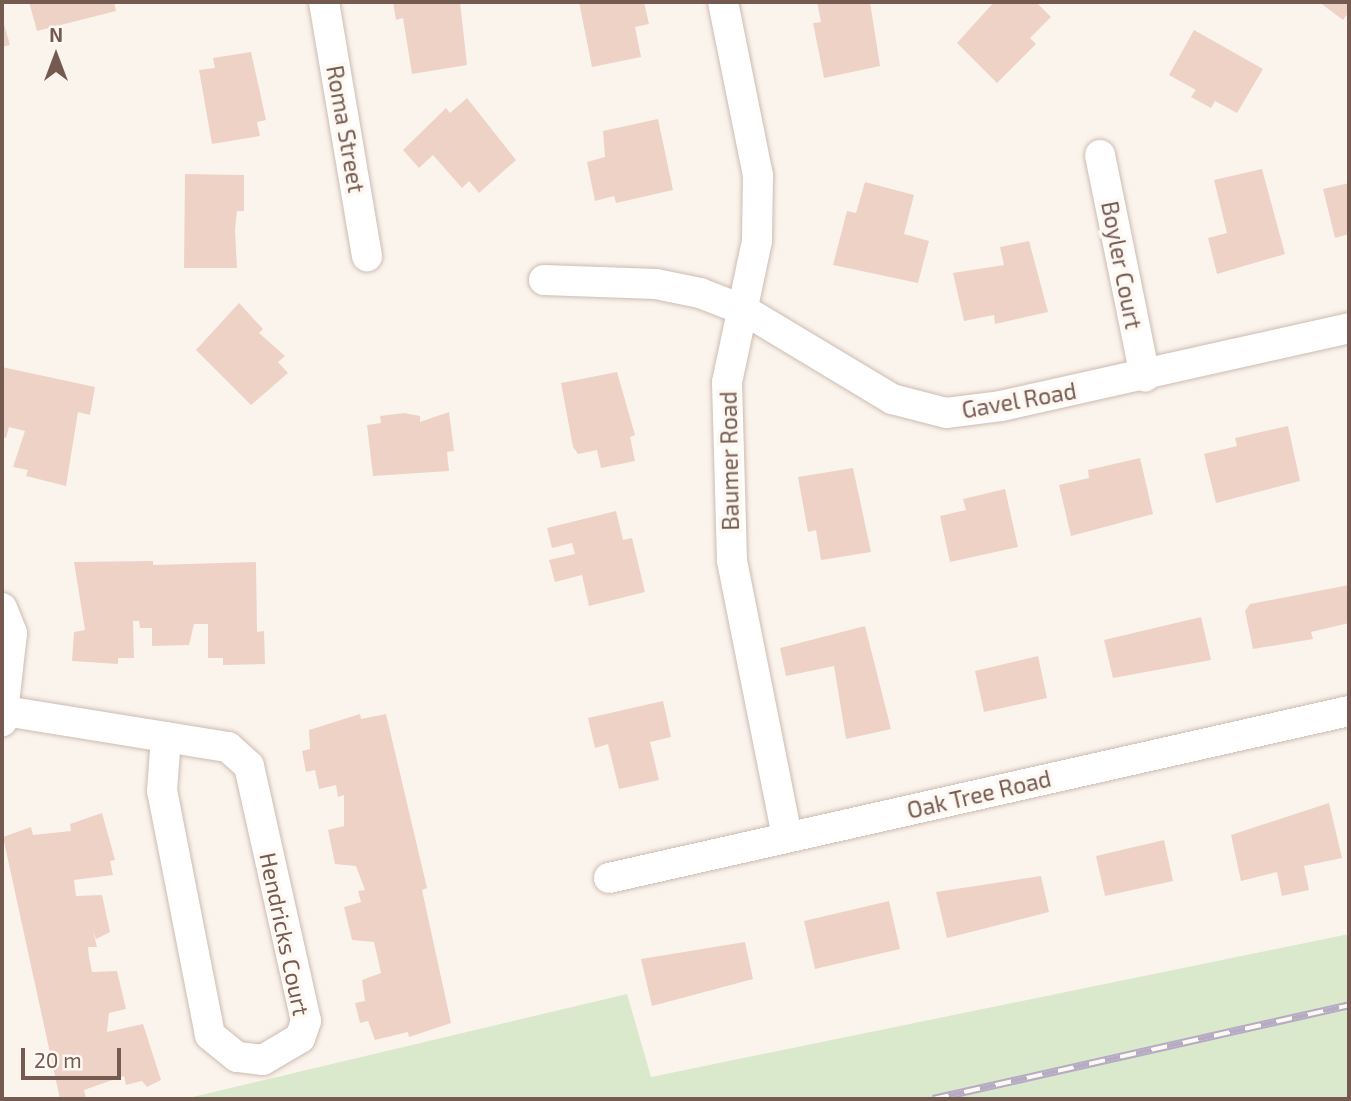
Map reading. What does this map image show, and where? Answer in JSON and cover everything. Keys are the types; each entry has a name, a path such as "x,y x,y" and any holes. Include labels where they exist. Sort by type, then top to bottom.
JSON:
{"street":[{"name":"Roma Street","path":"324,2 368,256"},
{"name":"Baumer Road","path":"723,2 758,175 757,241 727,382 732,561 787,837"},
{"name":"Boyler Court","path":"1100,155 1145,376"},
{"name":"Gavel Road","path":"544,281 656,284 744,310 892,399 946,413 1145,376 1349,328"},
{"path":"2,608 12,633 4,716"},
{"name":"Oak Tree Road","path":"609,878 1349,711"},
{"name":"Hendricks Court","path":"4,716 166,737 229,747 249,766 306,1021 300,1038 263,1060 237,1057 210,1035 162,791 166,737"}],"green space":[{"path":"1349,934 1349,1099 184,1099 627,994 651,1077"}],"building":[{"path":"29,2 114,2 116,11 37,31"},
{"path":"393,2 460,2 467,65 412,74 403,18 396,20"},
{"path":"579,2 644,2 649,24 635,27 641,57 592,67"},
{"path":"817,2 870,2 880,66 824,78 813,23 821,22"},
{"path":"994,2 1036,2 1051,17 1030,38 1036,44 997,83 957,43"},
{"path":"1319,2 1349,2 1349,12 1343,20"},
{"path":"2,17 10,45 2,47"},
{"path":"1194,30 1263,69 1237,113 1215,101 1211,108 1191,97 1196,90 1169,75"},
{"path":"251,52 266,120 257,122 260,136 212,144 199,70 215,68 213,58"},
{"path":"467,98 516,160 479,193 469,181 462,188 433,155 419,168 403,150 446,108 450,113"},
{"path":"658,119 673,190 616,203 614,196 595,201 587,162 605,157 603,131"},
{"path":"1262,169 1285,254 1217,274 1208,238 1227,233 1214,180"},
{"path":"185,174 244,175 244,211 237,211 235,230 237,268 184,268"},
{"path":"865,182 914,195 904,234 929,241 918,283 833,265 847,211 856,213"},
{"path":"1349,183 1349,234 1335,238 1323,189"},
{"path":"1029,241 1048,312 995,324 994,315 964,321 953,273 1004,265 1000,247"},
{"path":"239,303 263,329 259,333 285,356 278,362 288,373 251,405 196,350"},
{"path":"2,367 95,387 90,415 78,412 66,486 26,476 28,470 13,467 25,431 9,427 6,438 2,437"},
{"path":"617,372 635,435 630,437 635,461 601,468 597,450 578,454 573,447 561,383"},
{"path":"449,412 454,451 447,452 449,471 373,476 367,425 381,423 380,416 404,413 420,416 420,422"},
{"path":"1288,426 1300,481 1216,503 1204,454 1237,446 1235,438"},
{"path":"1140,458 1153,514 1071,536 1059,485 1089,478 1088,470"},
{"path":"853,468 871,552 821,560 816,530 808,532 798,477"},
{"path":"1005,489 1018,547 950,562 940,516 966,510 963,499"},
{"path":"616,511 623,540 632,538 645,592 589,606 582,575 555,582 549,560 575,554 572,543 552,548 547,528"},
{"path":"153,561 153,565 256,562 257,632 264,631 265,664 223,665 223,658 208,658 208,624 194,624 189,645 152,646 152,628 140,628 139,621 133,621 134,658 118,658 118,664 72,661 74,632 85,630 74,562"},
{"path":"1349,585 1349,623 1311,632 1313,639 1253,649 1245,611 1250,604"},
{"path":"1201,617 1211,660 1113,678 1104,640"},
{"path":"865,626 891,729 846,739 834,666 786,676 780,648"},
{"path":"1038,656 1047,698 984,712 975,671"},
{"path":"663,701 671,737 650,742 659,780 619,789 608,744 595,748 588,718"},
{"path":"360,714 361,719 386,714 427,888 422,890 451,1023 409,1037 408,1032 375,1040 368,1021 360,1023 355,1003 365,1001 362,980 381,973 374,942 352,940 344,907 361,902 358,891 365,890 356,866 335,864 328,830 344,826 344,795 338,797 336,785 319,789 315,770 306,772 302,751 310,749 309,730"},
{"path":"1329,803 1342,858 1304,866 1309,890 1282,896 1277,872 1241,881 1231,835"},
{"path":"102,813 115,860 110,861 113,875 74,880 76,896 102,895 110,932 96,939 93,931 97,947 88,947 92,972 117,971 126,1009 109,1013 107,1032 143,1024 161,1080 147,1087 142,1081 126,1085 124,1076 84,1090 86,1098 60,1099 3,837 31,827 33,835 71,831 70,824"},
{"path":"1164,840 1173,881 1105,896 1096,856"},
{"path":"1041,876 1049,912 947,938 936,892"},
{"path":"889,901 900,949 815,969 804,921"},
{"path":"745,942 753,979 652,1006 641,959"}],"railway":[{"path":"933,1099 1349,1005"}]}
